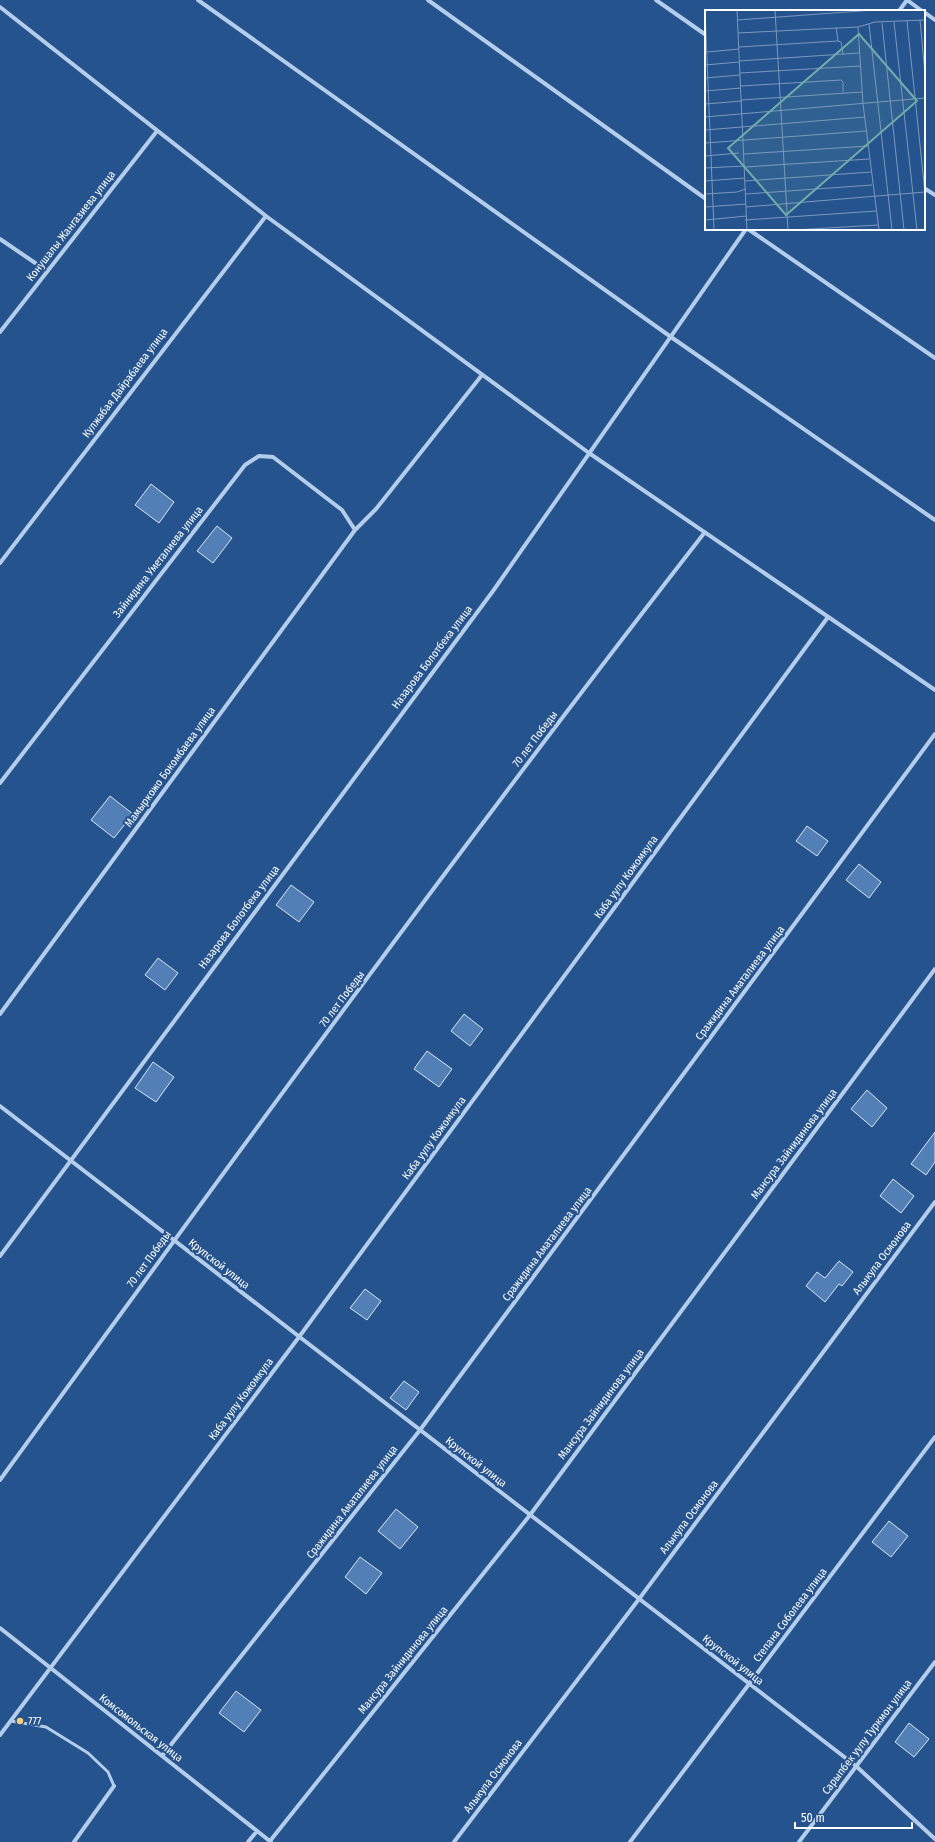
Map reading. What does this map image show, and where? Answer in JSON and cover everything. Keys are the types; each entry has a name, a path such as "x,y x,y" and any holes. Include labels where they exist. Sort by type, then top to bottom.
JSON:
{"street":[{"path":"198,0 671,337 935,520"},
{"path":"428,0 705,198"},
{"path":"656,0 705,35"},
{"path":"900,10 907,0 920,10"},
{"path":"0,7 266,216 482,375 589,453 935,690"},
{"path":"925,13 935,20"},
{"name":"Конушалы Жангазиева улица","path":"0,332 157,130"},
{"path":"925,189 935,195"},
{"name":"Кулжабая Дайрабаева улица","path":"0,563 266,216"},
{"name":"Назарова Болотбека улица","path":"0,1256 493,590 746,230"},
{"path":"748,230 935,358"},
{"path":"0,239 47,271"},
{"name":"Мамыркожо Бокомбаева улица","path":"0,1014 354,530 376,509 482,375"},
{"name":"Зайнидина Уметалиева улица","path":"0,783 245,465 260,456 273,457 342,510 354,530"},
{"name":"70 лет Победы","path":"0,1480 174,1240 592,677 705,532"},
{"name":"Каба уулу Кожомкула","path":"0,1735 299,1337 828,617"},
{"name":"Сражидина Аматалиева улица","path":"162,1756 420,1430 935,734"},
{"name":"Мансура Зайнидинова улица","path":"270,1842 530,1515 935,969"},
{"name":"Крупской улица","path":"0,1106 856,1766 935,1839"},
{"name":"Алыкула Осмонова","path":"454,1842 639,1599 935,1202"},
{"name":"Степана Соболева улица","path":"630,1842 935,1437"},
{"name":"Комсомольская улица","path":"0,1628 270,1842"},
{"name":"Сарыпбек уулу Туркмон улица","path":"799,1842 935,1662"},
{"path":"74,1842 114,1786"},
{"path":"248,1842 257,1831"}],"lane":[{"path":"11,1721 46,1727 88,1753 108,1772 114,1786"}],"building":[{"path":"151,484 174,502 159,523 135,505"},
{"path":"217,526 232,538 213,563 197,551"},
{"path":"110,796 133,814 114,838 91,820"},
{"path":"807,826 828,841 817,856 796,841"},
{"path":"859,864 881,882 869,898 846,880"},
{"path":"291,885 314,902 299,922 276,905"},
{"path":"158,958 178,973 165,990 145,975"},
{"path":"464,1014 483,1029 470,1046 451,1031"},
{"path":"427,1051 452,1069 439,1087 414,1069"},
{"path":"153,1062 174,1077 156,1102 135,1088"},
{"path":"867,1090 887,1108 872,1127 851,1109"},
{"path":"935,1132 935,1162 926,1175 911,1164"},
{"path":"893,1179 914,1196 901,1213 880,1196"},
{"path":"839,1261 853,1272 842,1286 839,1284 825,1302 806,1286 817,1272 825,1278"},
{"path":"365,1289 381,1301 367,1320 350,1308"},
{"path":"404,1381 419,1392 406,1410 390,1398"},
{"path":"396,1509 418,1527 400,1549 378,1531"},
{"path":"889,1521 908,1536 891,1557 872,1542"},
{"path":"360,1557 382,1573 366,1594 345,1577"},
{"path":"236,1691 261,1710 244,1732 219,1713"},
{"path":"909,1723 929,1739 914,1757 895,1742"}],"place":[{"name":"777","path":"20,1721"}]}
